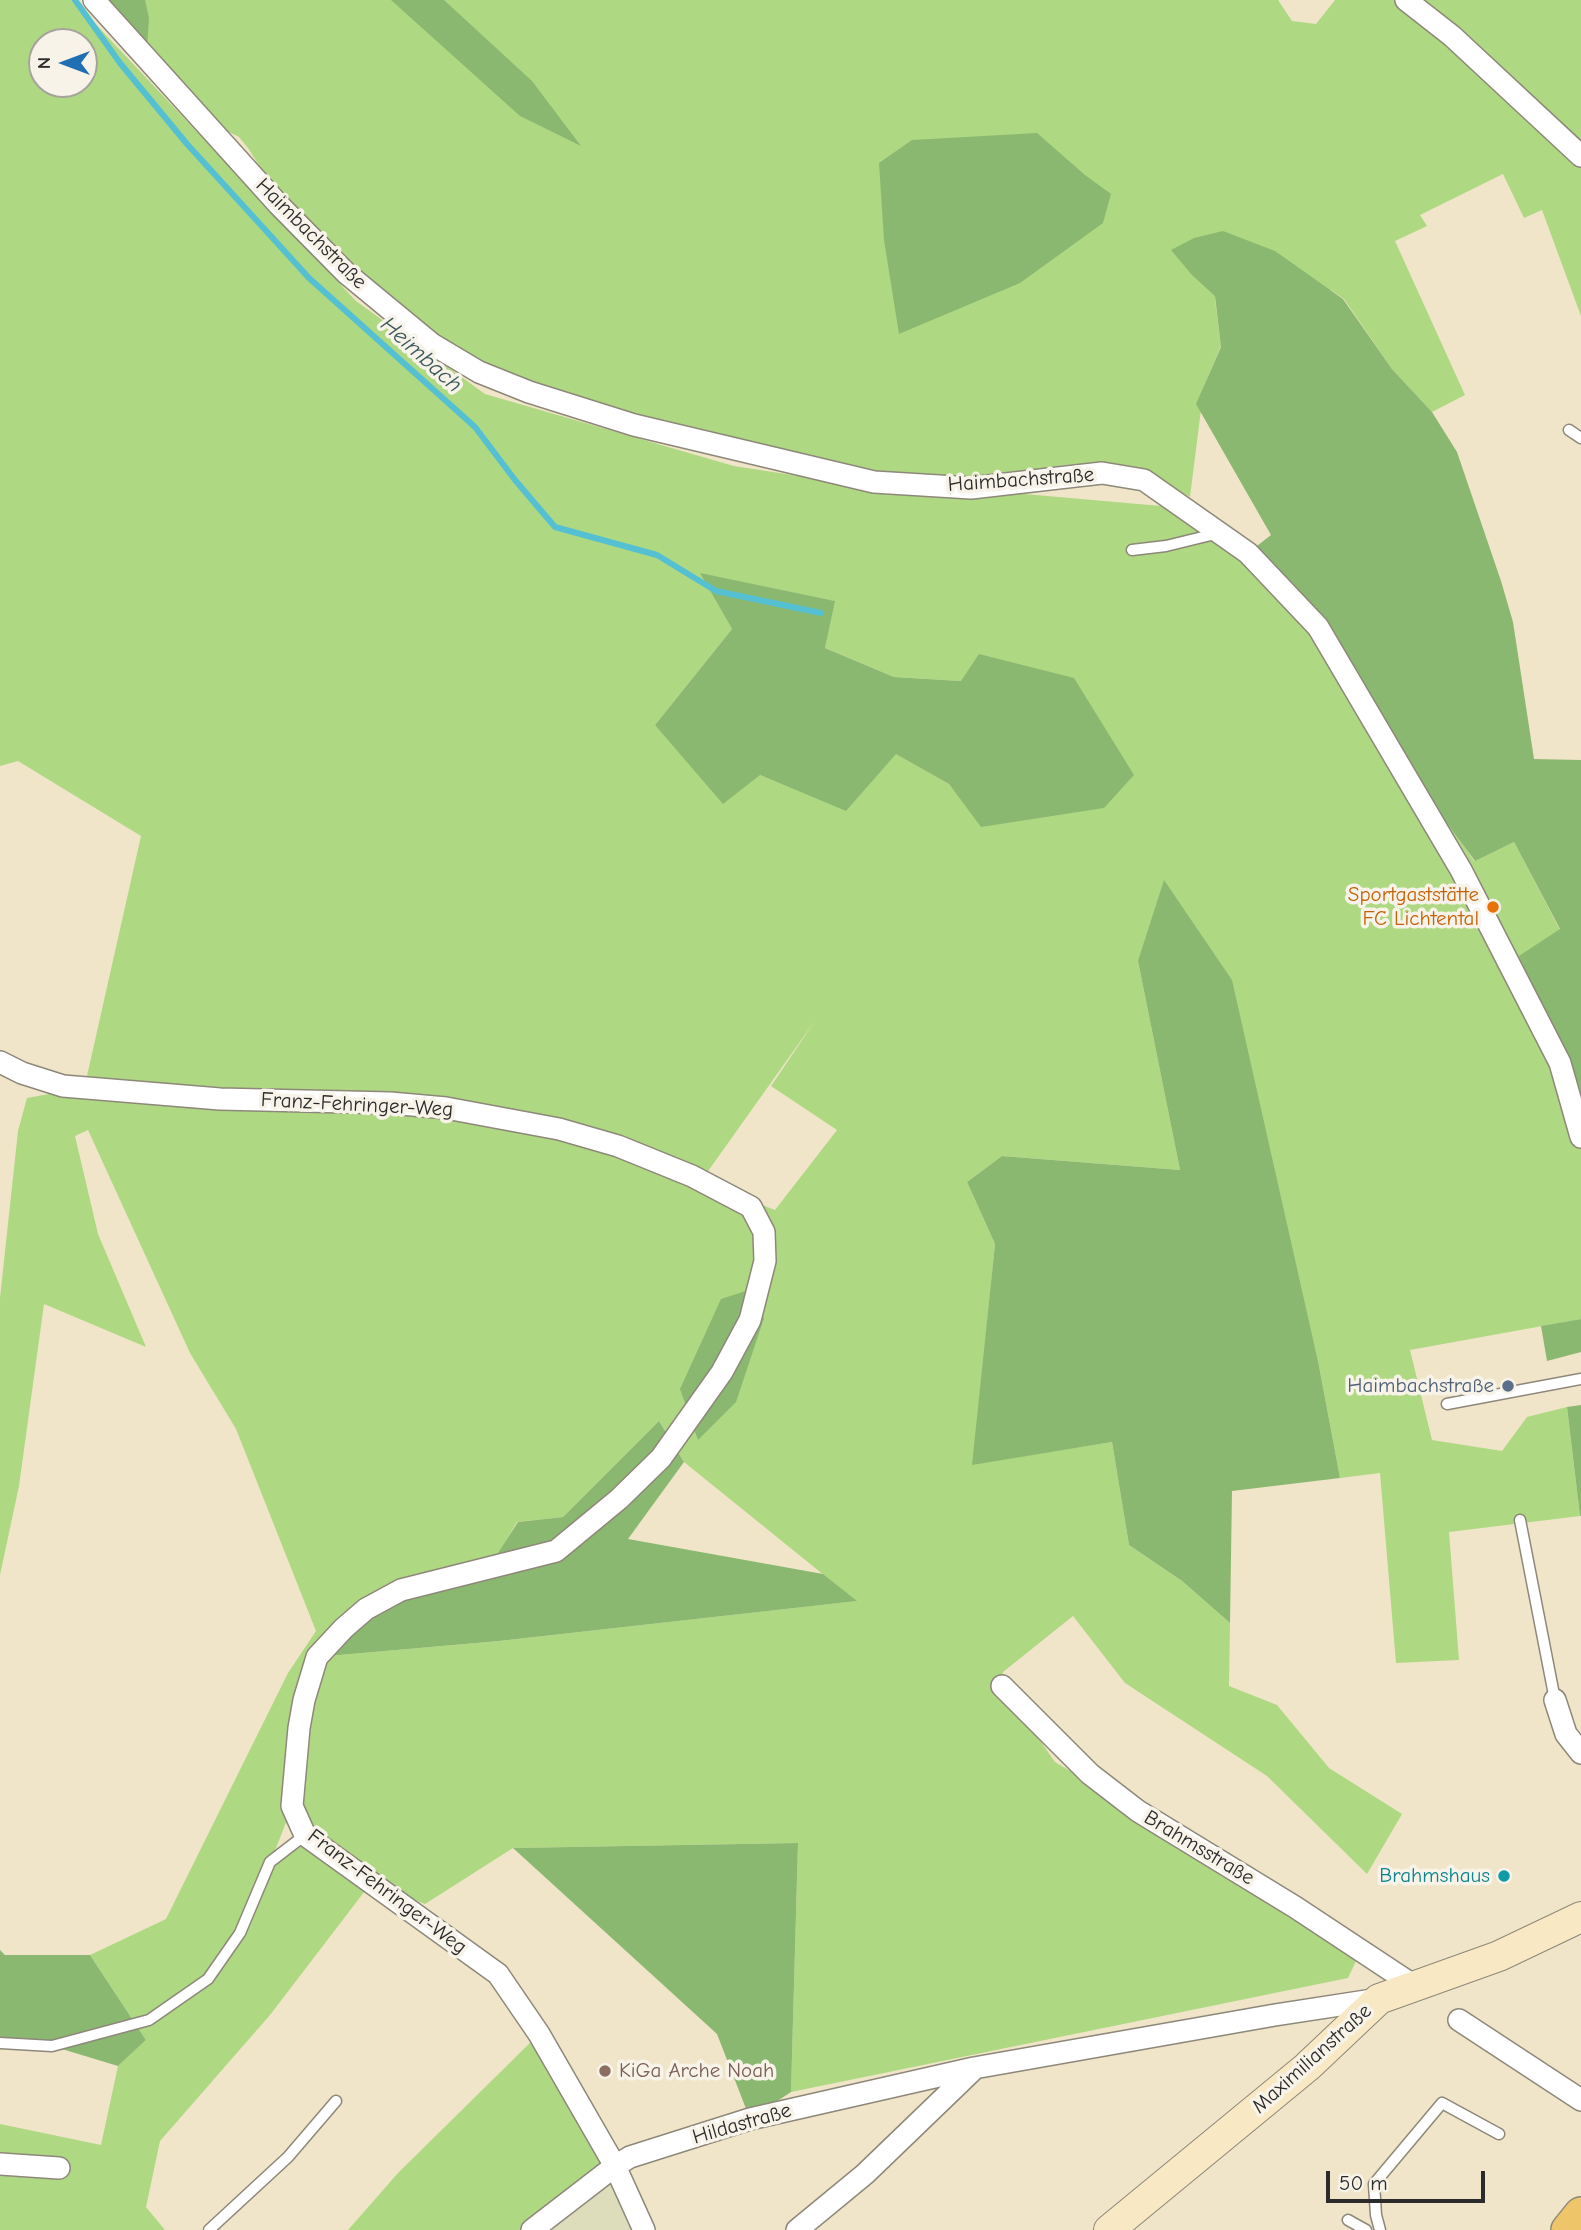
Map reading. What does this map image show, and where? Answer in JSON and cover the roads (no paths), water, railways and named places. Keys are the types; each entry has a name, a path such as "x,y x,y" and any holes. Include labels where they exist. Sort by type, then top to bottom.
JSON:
{"main road":[{"name":"Maximilianstraße","path":"1109,2230 1307,2067 1379,1999 1499,1956 1581,1917"},
{"path":"1568,2230 1581,2214"}],"street":[{"name":"Haimbachstraße","path":"93,0 270,195 346,273 432,344 479,372 528,392 634,425 874,482 971,488 1102,473 1144,480 1248,553 1318,627 1461,870 1560,1063 1581,1137"},
{"path":"1406,0 1452,36 1581,156"},
{"name":"Franz-Fehringer-Weg","path":"0,1062 22,1073 63,1086 220,1099 390,1103 446,1108 559,1129 618,1146 656,1161 751,1207 764,1232 765,1261 750,1320 722,1372 661,1458 620,1499 555,1551 401,1590 358,1615 317,1657 299,1728 292,1806 305,1835 498,1974 539,2034 615,2166 644,2230"},
{"name":"Brahmsstraße","path":"1002,1686 1090,1774 1138,1811 1295,1907 1416,1987"},
{"path":"1555,1700 1566,1734 1581,1753"},
{"name":"Hildastraße","path":"532,2230 630,2157 750,2119 974,2068 1379,1999"},
{"path":"1459,2020 1581,2100"},
{"path":"797,2230 865,2174 974,2068"},
{"path":"0,2164 59,2168"}],"lane":[{"path":"1569,430 1581,439"},
{"path":"1132,550 1166,546 1219,533"},
{"path":"1447,1404 1581,1379"},
{"path":"1520,1520 1555,1700"},
{"path":"0,2043 52,2046 149,2020 208,1979 240,1933 270,1862 305,1835"},
{"path":"209,2230 288,2157 336,2101"},
{"path":"1380,2230 1374,2184 1442,2103 1499,2134"},
{"path":"1348,2220 1366,2230"}],"waterway":[{"name":"Heimbach","path":"75,0 120,63 187,144 309,278 475,427 555,527 657,555 716,591 821,613"}],"place":[{"name":"Sportgaststätte FC Lichtental","path":"1493,907"},
{"name":"Haimbachstraße","path":"1508,1386"},
{"name":"Brahmshaus","path":"1504,1876"},
{"name":"KiGa Arche Noah","path":"605,2071"}]}
